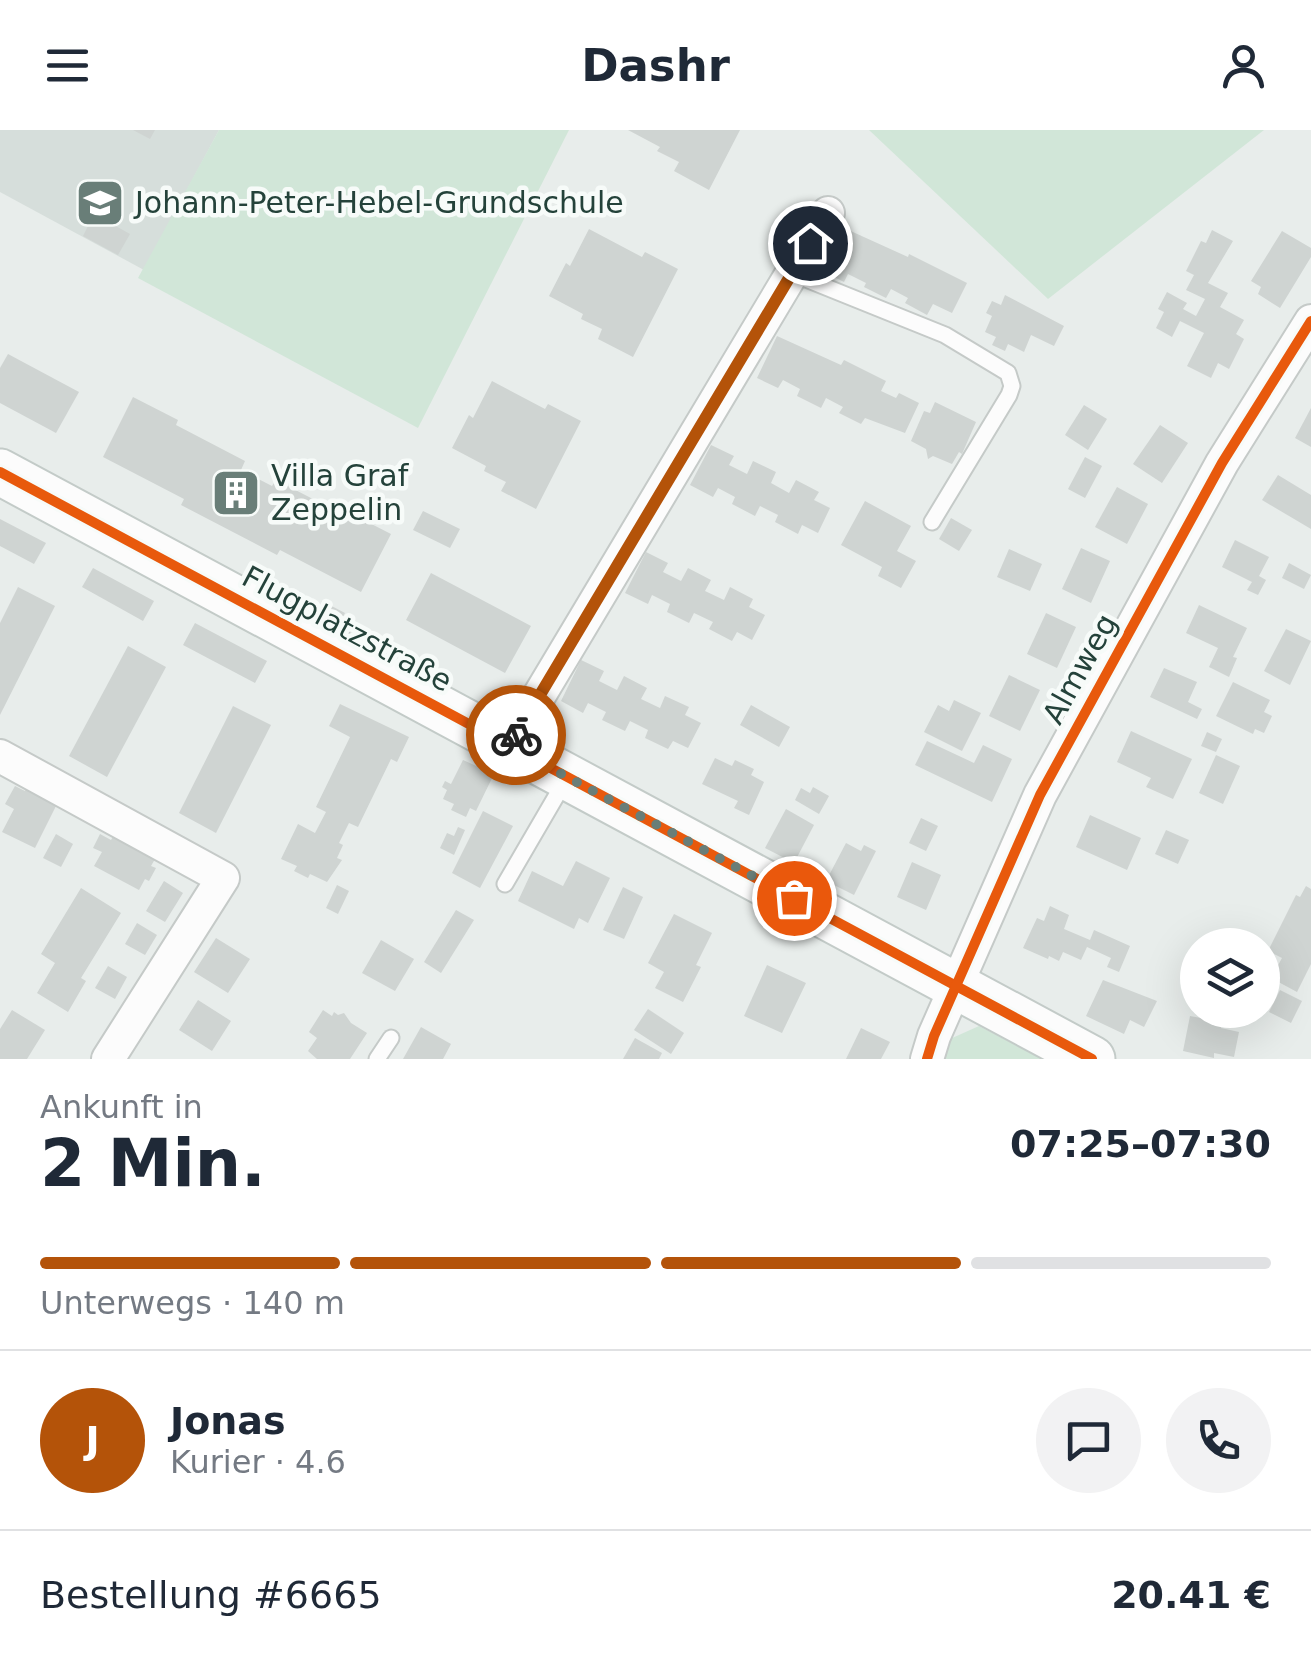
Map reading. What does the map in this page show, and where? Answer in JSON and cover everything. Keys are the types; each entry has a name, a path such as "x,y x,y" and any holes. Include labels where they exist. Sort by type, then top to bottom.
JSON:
{"street":[{"path":"509,746 828,213"},
{"name":"Almweg","path":"928,1059 956,984 1040,795 1222,463 1311,321"},
{"name":"Flugplatzstraße","path":"0,472 1092,1059"},
{"path":"0,756 223,878 108,1059"}],"lane":[{"path":"791,273 946,335 1008,373 1012,386 1009,395 932,522"},
{"path":"505,884 568,777"},
{"path":"378,1059 391,1038"}],"shaded area":[{"name":"Johann-Peter-Hebel-Grundschule","path":"0,130 219,130 144,270 0,192"}],"green space":[{"path":"219,130 569,130 418,428 138,278"},
{"path":"869,130 1264,130 1048,299"},
{"path":"979,1026 1042,1059 944,1059 950,1039"}],"building":[{"path":"133,130 155,130 150,139"},
{"path":"628,130 740,130 709,190 674,171 679,162"},
{"path":"94,214 130,234 118,255 83,236"},
{"path":"844,228 967,283 952,313 933,304 927,315 905,303 908,298 891,289 886,298 848,274 844,282 822,271"},
{"path":"589,229 642,257 645,252 678,269 633,357 598,339 602,329 549,296"},
{"path":"1212,230 1233,241 1208,283 1228,293 1220,307 1244,320 1236,334 1244,339 1229,369 1218,363 1211,378 1187,366 1204,333 1180,321 1172,337 1156,328 1164,312 1158,309 1167,292 1187,303 1183,309 1196,316 1205,299 1186,290 1194,275 1186,271 1201,241 1206,243"},
{"path":"1282,231 1311,248 1311,257 1280,308 1258,294 1261,287 1251,281"},
{"path":"1005,295 1064,326 1054,346 1031,335 1024,352 1008,344 1005,351 992,345 996,337 985,332 992,316 986,313 992,301 1001,305"},
{"path":"777,336 841,365 844,360 886,381 881,391 896,398 899,393 919,403 905,433 865,418 861,424 839,413 843,407 826,398 821,408 797,396 800,389 783,380 778,388 757,378"},
{"path":"8,354 79,392 56,433 0,403 0,368"},
{"path":"492,381 545,409 548,404 581,421 536,509 501,491 506,482 452,448"},
{"name":"Villa Graf Zeppelin","path":"133,397 245,461 241,470 272,486 276,480 391,534 361,592 280,550 277,555 181,505 184,499 103,457"},
{"path":"935,402 976,422 962,454 959,452 952,464 933,456 928,459 926,449 911,441 924,411 930,413"},
{"path":"1084,405 1107,419 1088,450 1065,435"},
{"path":"1311,408 1311,447 1295,438"},
{"path":"1160,425 1188,443 1162,483 1133,464"},
{"path":"711,445 734,456 729,465 747,474 753,461 776,472 771,483 789,493 796,480 819,492 814,500 830,508 818,533 802,525 798,534 775,522 778,515 760,506 755,516 732,504 735,497 718,488 713,497 690,485"},
{"path":"1085,457 1102,466 1085,498 1068,489"},
{"path":"1278,475 1311,495 1311,529 1262,500"},
{"path":"1117,487 1148,504 1127,544 1095,527"},
{"path":"865,501 911,526 897,551 916,561 901,588 878,576 882,567 841,545"},
{"path":"423,511 460,529 450,548 413,530"},
{"path":"951,518 972,530 959,551 939,539"},
{"path":"0,519 46,543 34,564 0,546"},
{"path":"1235,540 1269,557 1259,576 1266,580 1258,595 1247,590 1252,582 1222,567"},
{"path":"1081,548 1110,561 1091,603 1062,589"},
{"path":"1009,549 1042,564 1030,591 997,577"},
{"path":"646,552 668,563 663,572 681,581 688,568 711,580 705,591 724,600 730,587 753,599 749,607 765,615 752,640 737,632 732,641 709,629 713,622 694,613 689,623 667,612 670,604 652,595 648,604 625,593"},
{"path":"1289,563 1311,575 1304,589 1282,578"},
{"path":"93,568 154,601 143,621 82,587"},
{"path":"431,573 531,626 505,673 406,620"},
{"path":"18,587 55,606 0,715 0,623"},
{"path":"322,601 345,613 338,626 315,614"},
{"path":"1199,605 1247,628 1233,657 1237,658 1229,677 1209,667 1218,648 1186,633"},
{"path":"1046,613 1076,627 1057,668 1027,654"},
{"path":"195,623 267,661 255,683 183,645"},
{"path":"1286,629 1311,641 1290,685 1264,671"},
{"path":"128,646 166,667 107,777 69,756"},
{"path":"581,660 604,671 599,681 617,690 624,676 647,688 641,699 660,708 665,696 689,707 685,715 701,723 688,748 673,741 668,749 645,738 648,730 630,721 625,731 602,720 606,712 588,703 583,713 561,701"},
{"path":"1164,668 1197,682 1188,702 1202,709 1197,719 1150,697"},
{"path":"1009,675 1040,690 1020,731 989,716"},
{"path":"1233,682 1270,700 1264,712 1272,716 1264,733 1255,729 1253,734 1216,716"},
{"path":"954,700 981,713 962,751 924,732 938,705 949,711"},
{"path":"340,704 409,737 397,762 391,759 358,827 349,823 339,843 343,845 337,858 342,860 327,882 294,871 297,866 281,859 298,824 315,833 326,812 316,807 350,737 329,726"},
{"path":"751,705 790,727 779,747 740,725"},
{"path":"233,706 271,725 216,833 179,813"},
{"path":"1131,731 1192,759 1173,799 1146,787 1151,778 1117,762"},
{"path":"1207,732 1222,739 1216,752 1201,746"},
{"path":"927,741 974,763 983,745 1012,759 992,802 915,765"},
{"path":"1216,755 1240,766 1223,804 1199,793"},
{"path":"715,758 732,766 735,760 754,769 751,775 764,782 749,815 734,808 738,801 702,784"},
{"path":"463,760 494,774 476,811 470,808 466,817 451,810 454,804 443,799 447,790 442,787 445,781 451,784"},
{"path":"15,786 25,791 27,787 58,802 35,848 2,832 14,809 5,804"},
{"path":"813,787 829,796 819,814 795,800 801,788 810,793"},
{"path":"786,809 814,825 794,863 765,848"},
{"path":"483,811 513,826 480,888 452,873"},
{"path":"1090,815 1141,838 1127,870 1076,847"},
{"path":"921,818 938,826 926,851 909,843"},
{"path":"458,827 465,830 454,855 440,848 447,833 454,836"},
{"path":"117,830 159,852 151,866 156,868 139,890 94,866 102,852 93,848 100,834 111,840"},
{"path":"1166,830 1189,840 1178,864 1155,854"},
{"path":"56,834 73,844 61,867 43,858"},
{"path":"846,843 861,851 864,845 876,851 854,895 826,881"},
{"path":"576,861 610,878 588,923 579,918 574,929 518,901 532,871 563,886"},
{"path":"912,862 941,875 926,910 897,897"},
{"path":"164,881 183,893 165,922 146,911"},
{"path":"337,885 349,891 338,914 326,908"},
{"path":"1306,886 1311,889 1311,964 1297,992 1280,983 1280,928 1296,895 1300,897"},
{"path":"623,887 643,897 624,939 603,930"},
{"path":"81,888 121,913 81,978 86,981 68,1012 37,993 55,963 41,954"},
{"path":"1050,906 1069,915 1064,929 1090,940 1094,930 1130,946 1119,972 1107,967 1111,958 1087,947 1081,960 1063,952 1059,961 1023,948 1037,918 1044,921"},
{"path":"456,910 474,920 441,973 424,962"},
{"path":"674,914 712,933 696,965 701,967 683,1002 655,988 664,972 648,963"},
{"path":"137,923 157,935 145,955 125,944"},
{"path":"216,938 250,959 228,993 194,972"},
{"path":"381,940 414,959 395,991 362,973"},
{"path":"767,965 806,983 782,1033 744,1016"},
{"path":"108,966 127,977 115,999 95,988"},
{"path":"1103,980 1157,1001 1144,1027 1130,1020 1124,1034 1086,1016"},
{"path":"1280,990 1302,1001 1291,1023 1280,1018"},
{"path":"198,1000 231,1021 212,1051 179,1030"},
{"path":"648,1009 684,1033 671,1054 634,1030"},
{"path":"12,1010 45,1030 27,1059 0,1059 0,1029"},
{"path":"323,1010 332,1016 334,1012 344,1013 367,1033 350,1059 317,1059 308,1051 317,1038 309,1032"},
{"path":"421,1027 451,1044 443,1059 403,1059"},
{"path":"861,1028 890,1042 881,1059 846,1059"},
{"path":"1188,1028 1239,1032 1234,1057 1214,1053 1214,1058 1183,1051"},
{"path":"635,1038 662,1053 659,1059 623,1059"}],"cycle path":[{"path":"927,1059 1040,795 1222,463 1311,321"},
{"path":"0,472 1092,1059"}],"way so far":[{"path":"516,735 509,746 794,898"}],"place":[{"name":"Johann-Peter-Hebel-Grundschule","path":"100,203"},
{"name":"Villa Graf Zeppelin","path":"236,493"}],"route":[{"path":"516,735 810,243"}]}
